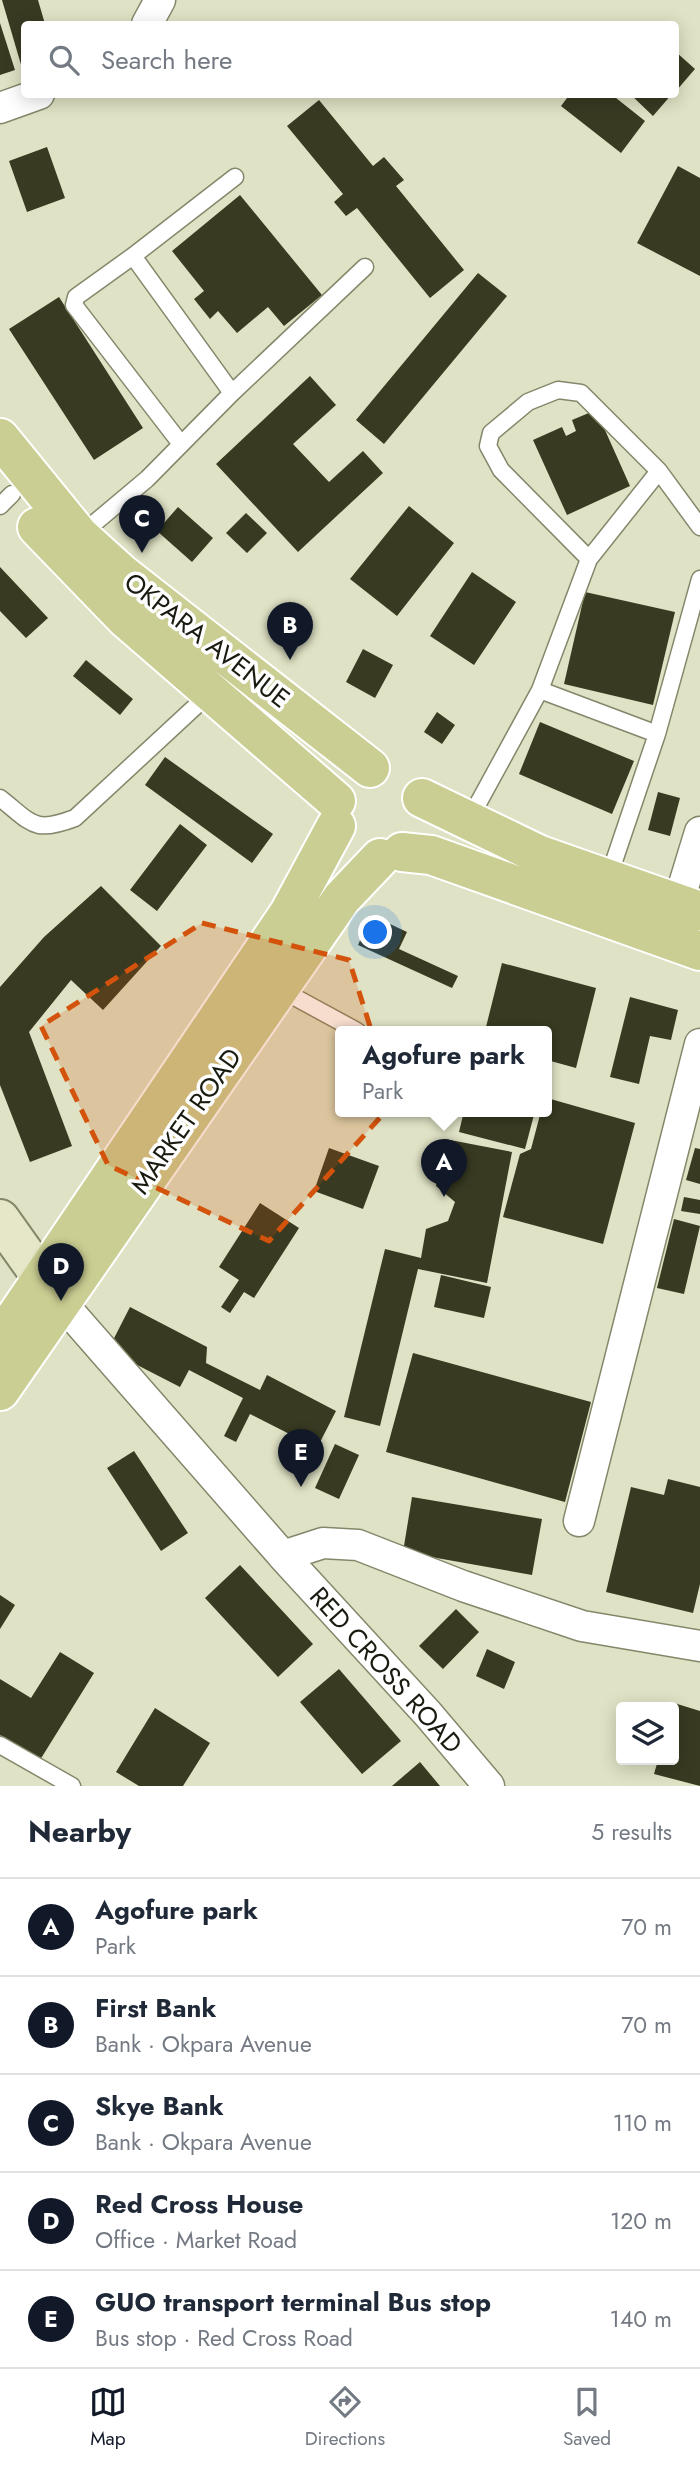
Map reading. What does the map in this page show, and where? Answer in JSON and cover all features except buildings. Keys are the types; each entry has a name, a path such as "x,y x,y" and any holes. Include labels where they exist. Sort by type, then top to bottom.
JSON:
{"main road":[{"name":"OKPARA AVENUE","path":"0,438 45,495 71,545 126,618 370,768"},
{"name":"OKPARA AVENUE","path":"4,493 71,545"},
{"name":"OKPARA AVENUE","path":"222,677 336,814"},
{"path":"391,855 414,842 422,829 425,813 422,798 411,780 402,773 381,767 370,768 358,772 340,789 336,814 342,839 353,849 366,855 391,855 431,855 700,951"},
{"path":"422,798 540,855 689,907"},
{"name":"MARKET ROAD","path":"0,1391 51,1289 289,913 336,814"},
{"name":"MARKET ROAD","path":"0,1340 51,1289 278,988 342,898 391,855"}],"street":[{"path":"149,21 160,0"},
{"path":"0,108 28,98"},
{"path":"689,907 700,832"},
{"path":"579,1521 700,1044"},
{"path":"0,1219 51,1289"},
{"name":"RED CROSS ROAD","path":"51,1289 283,1556 428,1714 489,1786"},
{"path":"283,1556 323,1543 358,1545 463,1586 582,1626 700,1646"}],"lane":[{"path":"181,444 74,305 76,296 133,256 235,177"},
{"path":"133,256 232,393"},
{"path":"71,545 147,479 232,393 365,267"},
{"path":"589,559 501,470 488,446 491,433 528,402 558,390 580,393 659,471 700,527"},
{"path":"469,821 540,690 589,559 659,471"},
{"path":"608,879 657,734 700,579"},
{"path":"0,797 34,825 53,826 75,818 222,677"},
{"path":"540,690 657,734"},
{"path":"278,988 348,1026"},
{"path":"0,1745 72,1786"}],"highlighted area":[{"path":"202,923 349,960 394,1102 269,1241 108,1165 41,1026"}],"place":[{"name":"Skye Bank","path":"142,553"},
{"name":"First Bank","path":"290,660"},
{"name":"Agofure park","path":"444,1197"},
{"name":"Red Cross House","path":"61,1301"},
{"name":"GUO transport terminal Bus stop","path":"301,1487"}]}
